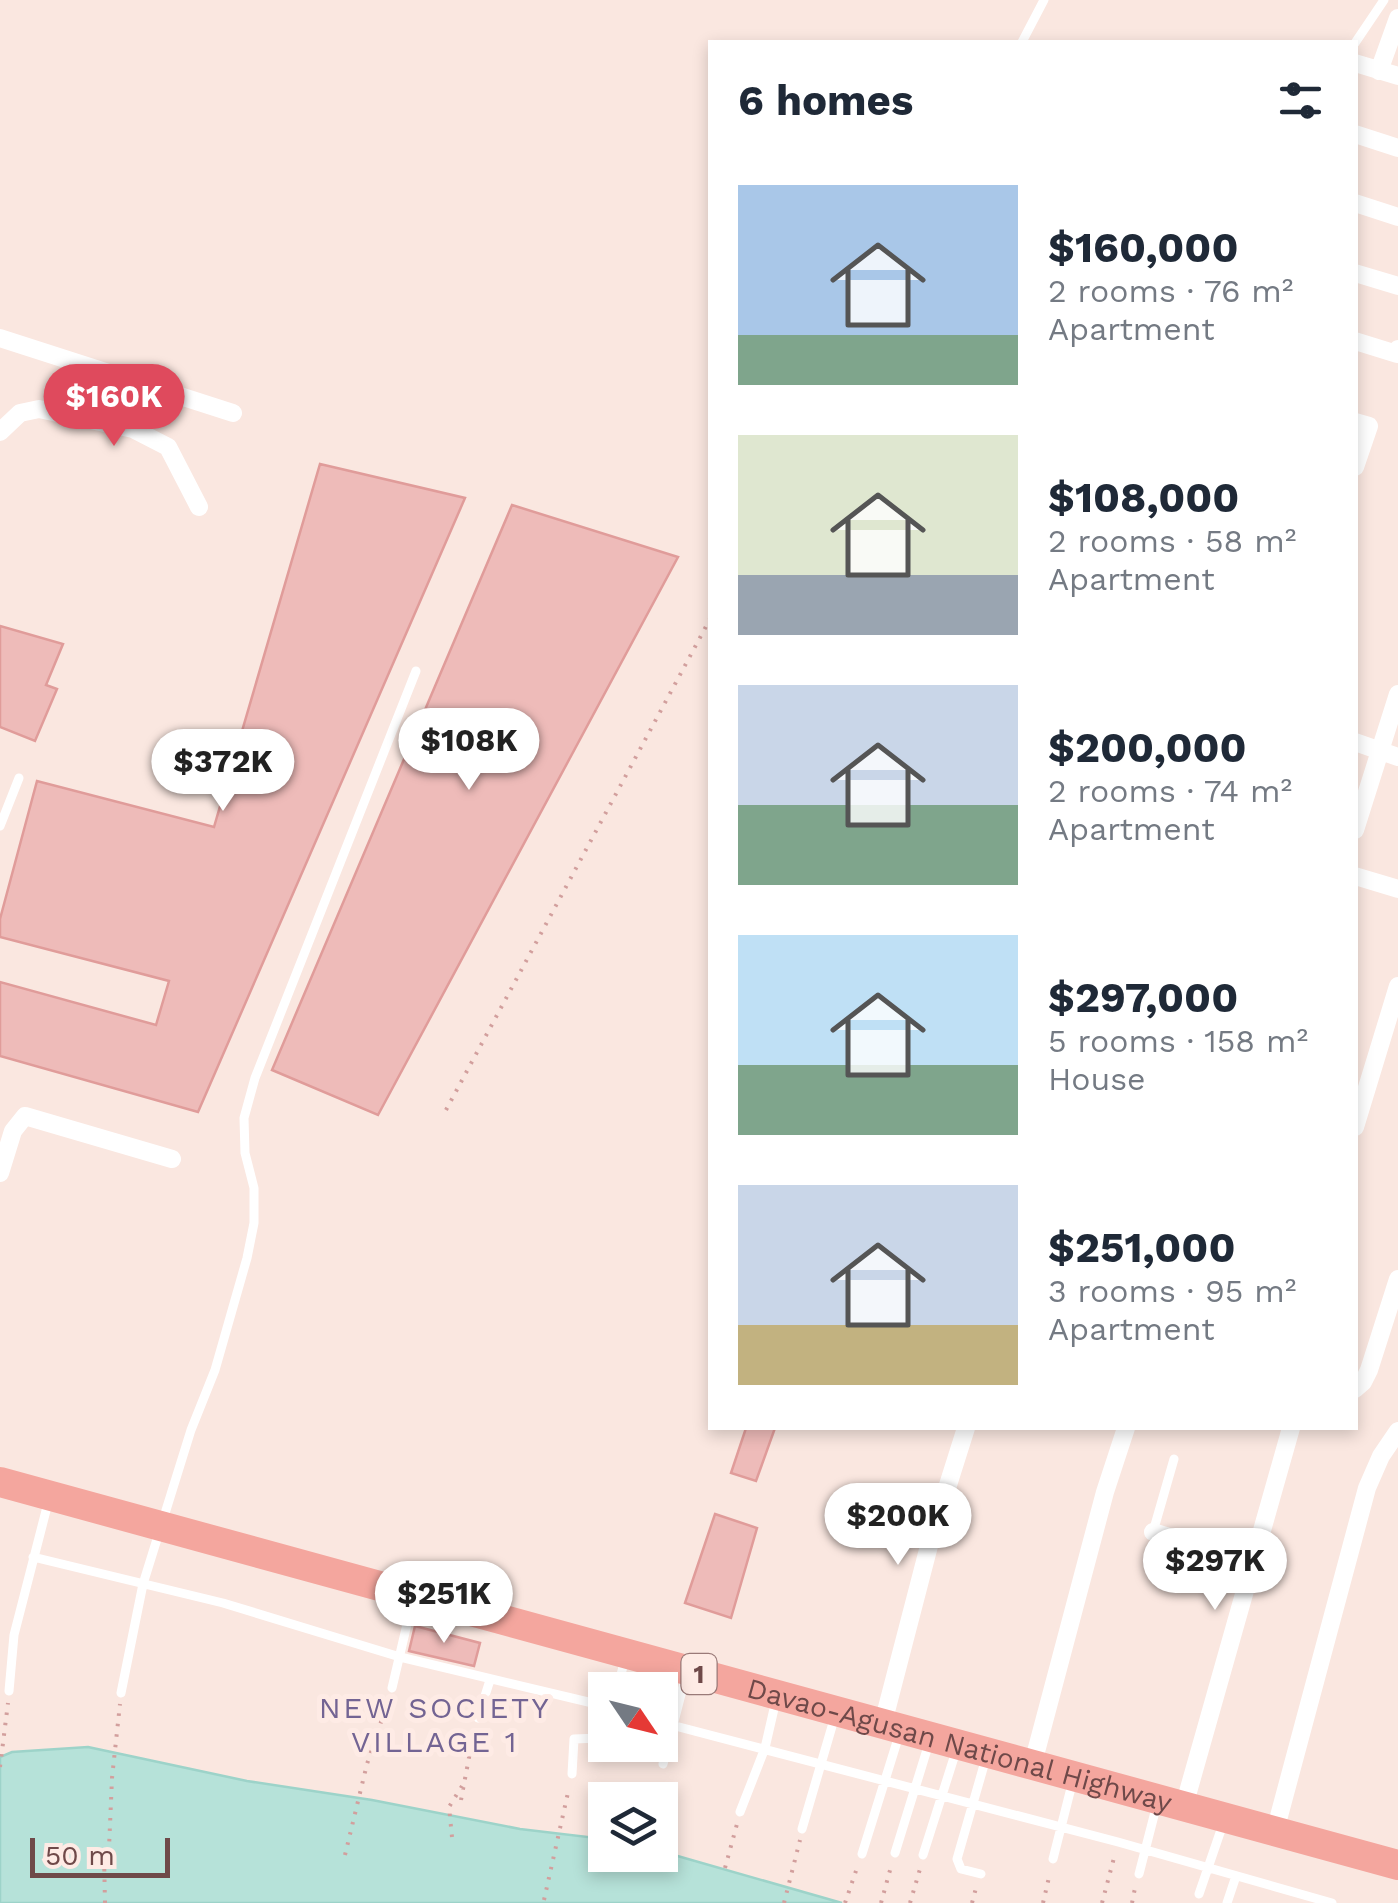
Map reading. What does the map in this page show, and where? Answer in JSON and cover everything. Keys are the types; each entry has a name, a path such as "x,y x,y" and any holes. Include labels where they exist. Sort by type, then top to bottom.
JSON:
{"highway":[{"name":"Davao-Agusan National Highway","path":"0,1482 1398,1865"}],"street":[{"path":"1379,71 1398,18"},
{"path":"1358,65 1398,76"},
{"path":"1358,135 1398,148"},
{"path":"1358,204 1398,216"},
{"path":"1358,274 1398,286"},
{"path":"0,338 233,413"},
{"path":"1358,342 1396,354 1398,349"},
{"path":"0,432 20,413 40,408 133,429 168,447 199,507"},
{"path":"1358,423 1368,426 1358,458"},
{"path":"1358,823 1389,755 1398,694"},
{"path":"1358,743 1389,755"},
{"path":"1358,877 1398,890"},
{"path":"1358,1118 1398,986"},
{"path":"0,1173 13,1130 24,1116 172,1159"},
{"path":"1358,1386 1369,1370 1398,1278"},
{"path":"892,1726 917,1590 965,1430"},
{"path":"1032,1763 1125,1430"},
{"path":"1171,1802 1254,1563 1290,1430"},
{"path":"1275,1831 1367,1488 1381,1456 1398,1432"},
{"path":"1153,1532 1254,1563"}],"lane":[{"path":"1023,40 1044,0"},
{"path":"1357,40 1384,0"},
{"path":"121,1693 143,1584 191,1430 215,1370 247,1258 254,1223 254,1188 244,1118 254,1078 416,671"},
{"path":"0,826 19,778"},
{"path":"1153,1532 1174,1459"},
{"path":"9,1691 14,1635 50,1495"},
{"path":"34,1557 222,1603 400,1658 588,1702"},
{"path":"392,1688 414,1596"},
{"path":"622,1672 626,1655"},
{"path":"678,1710 688,1671"},
{"path":"478,1718 490,1680"},
{"path":"740,1812 765,1748 777,1694"},
{"path":"802,1829 837,1710"},
{"path":"862,1854 885,1781 892,1726"},
{"path":"678,1727 1146,1850 1236,1876 1297,1899 1327,1902"},
{"path":"572,1774 574,1738 588,1738"},
{"path":"894,1853 914,1790 959,1743"},
{"path":"923,1855 959,1743"},
{"path":"959,1743 973,1806 957,1864 961,1869 981,1874"},
{"path":"1054,1858 1075,1774"},
{"path":"1139,1874 1146,1850 1171,1802"},
{"path":"1199,1894 1225,1818"},
{"path":"1227,1903 1236,1876"}],"path":[{"path":"446,1110 708,623"},
{"path":"345,1855 392,1688"},
{"path":"0,1767 9,1691"},
{"path":"105,1903 104,1856 109,1848 121,1693"},
{"path":"461,1800 478,1718"},
{"path":"544,1900 572,1774"},
{"path":"452,1837 449,1807 452,1796 462,1786"},
{"path":"726,1868 740,1812"},
{"path":"784,1903 802,1829"},
{"path":"1102,1903 1116,1848"},
{"path":"881,1903 894,1853"},
{"path":"845,1903 862,1854"},
{"path":"910,1903 923,1855"},
{"path":"1044,1903 1054,1858"}],"water":[{"path":"88,1747 247,1781 520,1829 588,1837 588,1872 678,1872 678,1856 842,1903 0,1903 0,1757 12,1752"}],"building":[{"path":"320,464 465,498 198,1112 0,1056 0,982 156,1025 169,981 0,937 0,919 37,781 214,827"},
{"path":"512,505 678,557 378,1115 272,1070"},
{"path":"0,626 63,644 46,685 57,689 35,741 0,727"},
{"path":"745,1430 774,1430 756,1481 731,1473"},
{"path":"715,1514 757,1528 731,1618 685,1603"},
{"path":"415,1626 480,1643 474,1666 409,1651"}],"district":[{"name":"NEW SOCIETY VILLAGE 1","path":"435,1725"}]}
